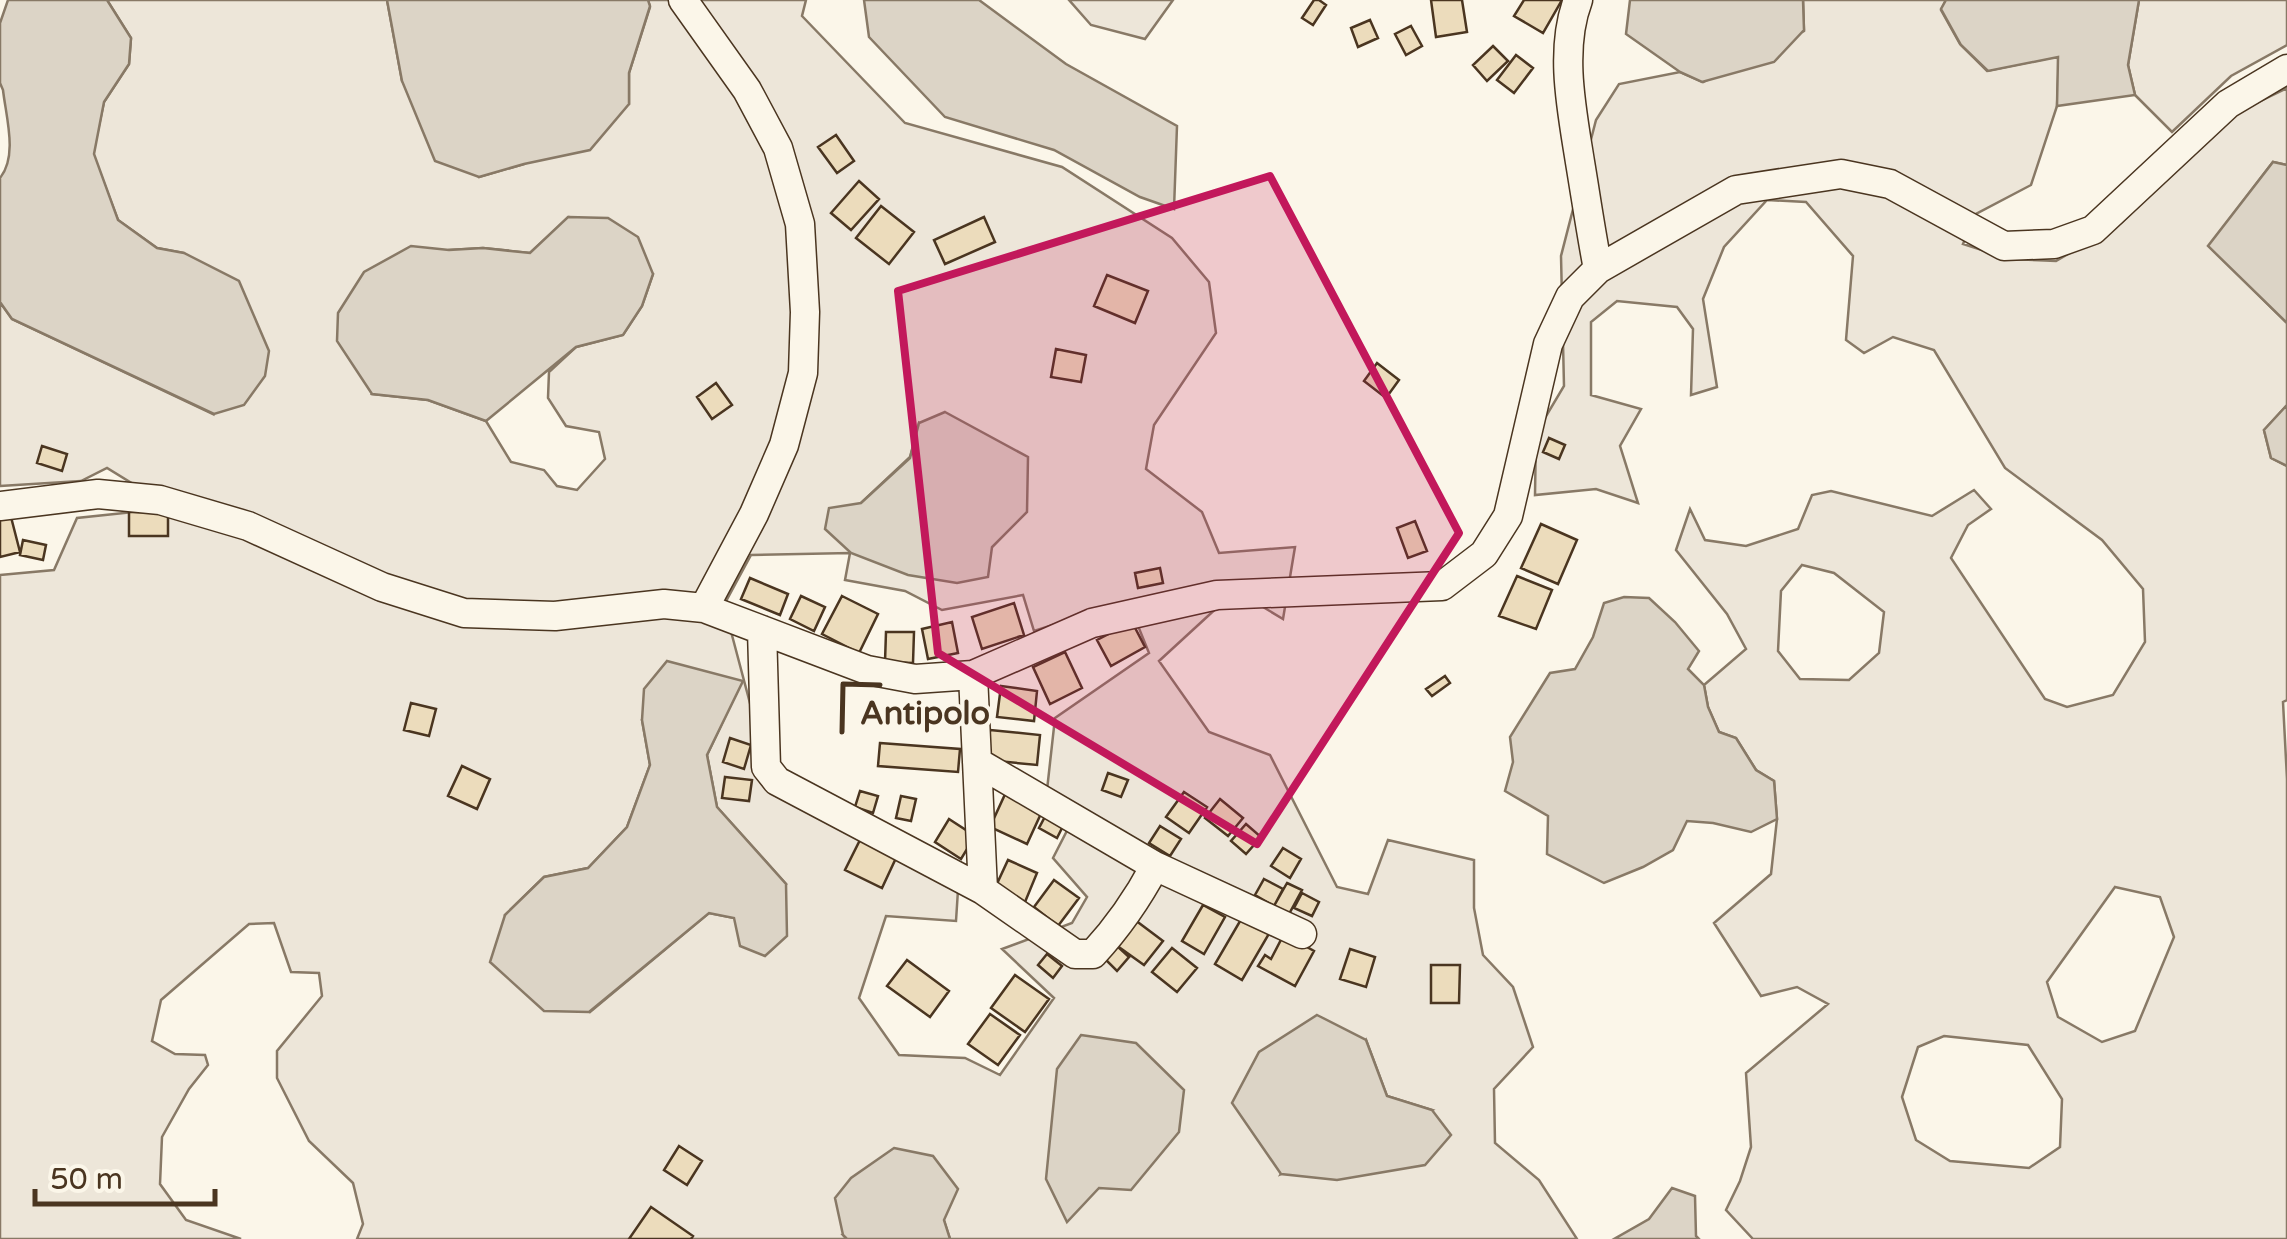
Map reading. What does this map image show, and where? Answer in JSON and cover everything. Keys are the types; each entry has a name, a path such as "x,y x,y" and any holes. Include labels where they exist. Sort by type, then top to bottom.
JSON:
{"street":[{"path":"684,0 747,90 778,148 800,224 805,312 803,372 784,445 754,514 704,608"},
{"path":"1578,0 1571,18 1569,91 1598,269"},
{"path":"0,506 98,494 160,500 248,526 382,588 464,614 555,616 664,604 704,608 867,670 915,679 974,675 1092,623 1217,596 1442,586 1484,554 1508,516 1548,344 1570,296 1598,269 1736,190 1841,174 1890,184 2004,246 2054,244 2093,230 2228,104 2287,69"},
{"path":"762,630 766,766 778,781 983,890 1076,954 1093,954 1110,936 1155,866"},
{"path":"974,675 983,890"},
{"path":"977,762 1155,866 1302,934"}],"highlighted area":[{"path":"1270,176 1459,533 1257,844 938,653 898,291"}],"shaded area":[{"path":"8,0 107,0 131,38 129,64 104,102 94,154 118,220 157,248 184,253 239,281 269,351 265,376 244,405 214,414 12,319 0,302 0,178 10,148 0,83 0,23"},
{"path":"107,0 387,0 402,81 479,177 524,164 629,104 629,73 650,7 648,0 806,0 802,16 905,123 1062,167 1172,238 1209,282 1216,333 1154,425 1146,469 1202,512 1219,553 1295,547 1283,619 1253,601 1221,604 1159,661 1209,732 1270,755 1337,887 1368,894 1388,840 1474,860 1474,908 1483,955 1513,987 1533,1047 1494,1089 1495,1143 1539,1180 1577,1239 950,1239 944,1221 843,1235 847,1239 357,1239 363,1224 353,1183 309,1141 277,1078 277,1051 322,996 319,973 291,972 274,923 249,924 161,1000 152,1041 175,1054 205,1055 208,1065 189,1089 162,1137 160,1184 186,1220 241,1239 0,1239 0,575 54,570 77,518 172,508 107,468 81,481 0,486 0,302 12,319 213,414 184,253 157,248 118,220 93,154 104,102 129,64 131,38","holes":["569,217 653,274 642,306 623,335 576,347 549,372 548,398 566,426 599,432 605,459 577,490 557,486 544,470 511,462 486,421 428,400 372,394 449,250 483,248 530,253","919,423 1026,512 992,547 861,503 910,457","850,553 845,580 905,591 942,610 1023,595 1034,631 1128,601 1149,653 1055,718 1047,790 1076,813 1053,858 1087,897 1072,923 1002,949 1054,998 1000,1075 965,1058 899,1055 859,998 886,916 956,921 958,890 774,794 724,605 751,555","742,681 707,755 717,807 786,884 734,918 709,913 590,1012 505,915 544,877 588,868 627,827 650,765 642,720","1366,1040 1387,1096 1432,1110 1281,1174"]},
{"path":"387,0 648,0 650,6 629,73 629,104 590,150 479,177 435,161 402,81"},
{"path":"864,0 979,0 1066,64 1177,126 1174,209 1140,197 1054,150 945,117 869,37"},
{"path":"1069,0 1173,0 1145,39 1091,25"},
{"path":"1630,0 1803,0 1804,30 1774,62 1702,82 1680,72 1626,34"},
{"path":"1803,0 1946,0 1941,10 1960,44 1987,71 2059,56 2057,106 2031,185 1976,214 1963,244 2010,259 2056,261 2121,223 2225,118 2287,88 2287,165 2273,162 2209,246 2287,323 2287,405 2264,430 2271,458 2287,466 2287,700 2283,702 2287,779 2287,1239 1753,1239 1726,1210 1751,1147 1746,1073 1828,1004 1797,987 1761,996 1714,923 1771,874 1777,819 1774,781 1756,770 1736,738 1719,732 1708,707 1704,685 1746,649 1727,614 1676,550 1690,509 1705,540 1746,546 1798,529 1812,495 1831,491 1932,516 1974,490 1991,509 1968,525 1951,558 2045,699 2067,707 2113,695 2145,642 2143,589 2102,540 2005,468 1934,350 1893,337 1864,353 1846,340 1853,256 1806,202 1767,200 1724,247 1703,299 1717,387 1691,395 1693,329 1677,307 1617,301 1591,322 1591,395 1641,409 1620,446 1638,503 1596,489 1535,495 1536,433 1564,386 1561,256 1596,120 1619,84 1680,72 1703,82 1804,31","holes":["1802,565 1834,573 1884,612 1879,653 1849,680 1800,679 1778,651 1781,591","2115,887 2160,897 2174,937 2135,1031 2102,1042 2058,1017 2047,982","1944,1036 2028,1045 2062,1099 2060,1147 2029,1168 1950,1161 1916,1140 1902,1097 1918,1047"]},
{"path":"1946,0 2139,0 2128,65 2135,95 2057,106 2058,57 1988,71 1961,45 1941,9"},
{"path":"2139,0 2287,0 2287,45 2231,76 2172,132 2135,95 2128,65"},
{"path":"2273,162 2287,165 2287,323 2208,246"},
{"path":"568,217 608,218 638,237 653,274 642,306 623,335 576,347 486,421 428,400 372,394 337,341 338,313 364,272 411,246 530,253"},
{"path":"2287,405 2287,466 2271,458 2264,430"},
{"path":"945,412 1028,457 1027,512 992,547 988,577 957,583 908,575 851,553 825,529 829,508 861,503 910,458 919,423"},
{"path":"1624,597 1649,598 1699,651 1688,669 1704,685 1719,732 1736,738 1756,770 1774,781 1777,819 1751,832 1687,821 1673,850 1604,883 1547,854 1548,816 1505,791 1513,762 1510,737 1550,673 1575,669 1593,637 1604,603"},
{"path":"667,661 743,681 707,755 717,807 786,884 787,936 765,956 740,946 734,918 709,913 589,1012 544,1011 490,962 505,915 544,877 588,868 627,827 650,765 642,720 644,689"},
{"path":"1317,1015 1366,1040 1387,1096 1432,1110 1451,1135 1425,1165 1337,1180 1281,1174 1232,1103 1259,1052"},
{"path":"1081,1035 1136,1043 1184,1090 1179,1132 1131,1190 1099,1188 1067,1222 1046,1179 1057,1069"},
{"path":"894,1148 933,1156 958,1189 944,1220 950,1239 847,1239 843,1235 835,1198 851,1178"},
{"path":"1672,1188 1695,1196 1699,1239 1614,1239 1649,1219"}],"building":[{"path":"1314,0 1326,5 1313,25 1302,18"},
{"path":"1431,0 1462,0 1467,32 1436,37"},
{"path":"1524,0 1562,0 1543,33 1514,16"},
{"path":"1370,20 1378,38 1358,47 1351,28"},
{"path":"1411,26 1422,46 1406,55 1395,34"},
{"path":"1493,46 1508,61 1487,81 1473,65"},
{"path":"1516,55 1533,68 1514,93 1497,80"},
{"path":"836,135 854,161 837,173 818,147"},
{"path":"859,181 879,199 851,230 831,213"},
{"path":"881,206 914,232 889,264 856,238"},
{"path":"984,217 995,242 945,264 934,240"},
{"path":"1107,275 1148,291 1135,323 1094,306"},
{"path":"1056,349 1086,355 1081,382 1051,377"},
{"path":"1377,363 1399,380 1386,398 1364,381"},
{"path":"716,383 732,405 712,419 697,397"},
{"path":"1549,438 1565,445 1559,459 1543,452"},
{"path":"42,446 67,454 62,471 37,463"},
{"path":"129,512 168,512 168,536 129,536"},
{"path":"11,517 20,552 0,557 0,520"},
{"path":"1415,521 1427,551 1408,558 1397,528"},
{"path":"1541,524 1577,540 1558,584 1521,568"},
{"path":"23,540 46,545 43,560 20,555"},
{"path":"1160,568 1163,583 1138,588 1135,573"},
{"path":"1517,576 1552,590 1536,629 1499,616"},
{"path":"750,578 788,594 780,615 741,599"},
{"path":"801,596 825,607 814,631 790,619"},
{"path":"842,596 878,614 859,653 822,634"},
{"path":"1014,603 1024,635 982,649 972,617"},
{"path":"952,622 958,653 928,659 922,629"},
{"path":"1132,622 1145,647 1111,666 1097,640"},
{"path":"886,632 914,632 913,663 885,662"},
{"path":"1065,652 1082,688 1050,704 1033,667"},
{"path":"1445,676 1450,683 1432,696 1426,689"},
{"path":"1001,686 1037,691 1034,721 997,717"},
{"path":"411,703 436,709 429,736 404,730"},
{"path":"990,730 1040,735 1037,765 987,760"},
{"path":"730,738 751,745 744,769 723,762"},
{"path":"880,743 960,749 958,772 878,766"},
{"path":"462,766 490,779 477,809 448,796"},
{"path":"1108,773 1128,780 1121,797 1102,790"},
{"path":"725,777 752,780 749,801 722,798"},
{"path":"1007,790 1044,807 1027,844 990,827"},
{"path":"860,791 878,796 873,813 855,807"},
{"path":"1184,792 1207,807 1189,833 1166,817"},
{"path":"901,796 916,799 911,821 896,818"},
{"path":"1220,799 1243,818 1228,836 1205,818"},
{"path":"1048,811 1066,820 1057,838 1039,828"},
{"path":"949,819 975,836 961,859 935,842"},
{"path":"1246,824 1261,837 1246,854 1231,841"},
{"path":"1160,826 1181,839 1170,856 1149,843"},
{"path":"860,840 896,858 882,888 845,870"},
{"path":"1283,848 1301,859 1290,878 1271,866"},
{"path":"1008,860 1037,873 1025,902 995,888"},
{"path":"1264,879 1283,889 1274,906 1255,895"},
{"path":"1054,880 1079,898 1058,926 1034,907"},
{"path":"1287,883 1302,890 1289,914 1274,906"},
{"path":"1302,893 1319,902 1312,916 1294,908"},
{"path":"1203,905 1225,917 1204,954 1182,941"},
{"path":"1243,916 1270,932 1242,980 1215,964"},
{"path":"1135,920 1163,941 1144,965 1116,945"},
{"path":"1284,934 1314,951 1295,986 1258,966 1265,955 1271,959"},
{"path":"1116,945 1129,957 1117,971 1104,958"},
{"path":"1172,948 1197,968 1177,992 1152,972"},
{"path":"1350,949 1375,957 1366,987 1340,979"},
{"path":"1047,954 1062,966 1053,978 1038,965"},
{"path":"907,960 949,991 930,1017 887,986"},
{"path":"1431,965 1460,965 1459,1003 1431,1003"},
{"path":"1015,975 1049,999 1025,1032 991,1008"},
{"path":"990,1014 1020,1035 998,1065 968,1044"},
{"path":"679,1146 702,1161 687,1185 664,1170"},
{"path":"651,1207 693,1236 691,1239 629,1239"}],"wall":[{"path":"842,732 843,684 880,685"}],"district":[{"name":"Antipolo","path":"925,713"}]}
